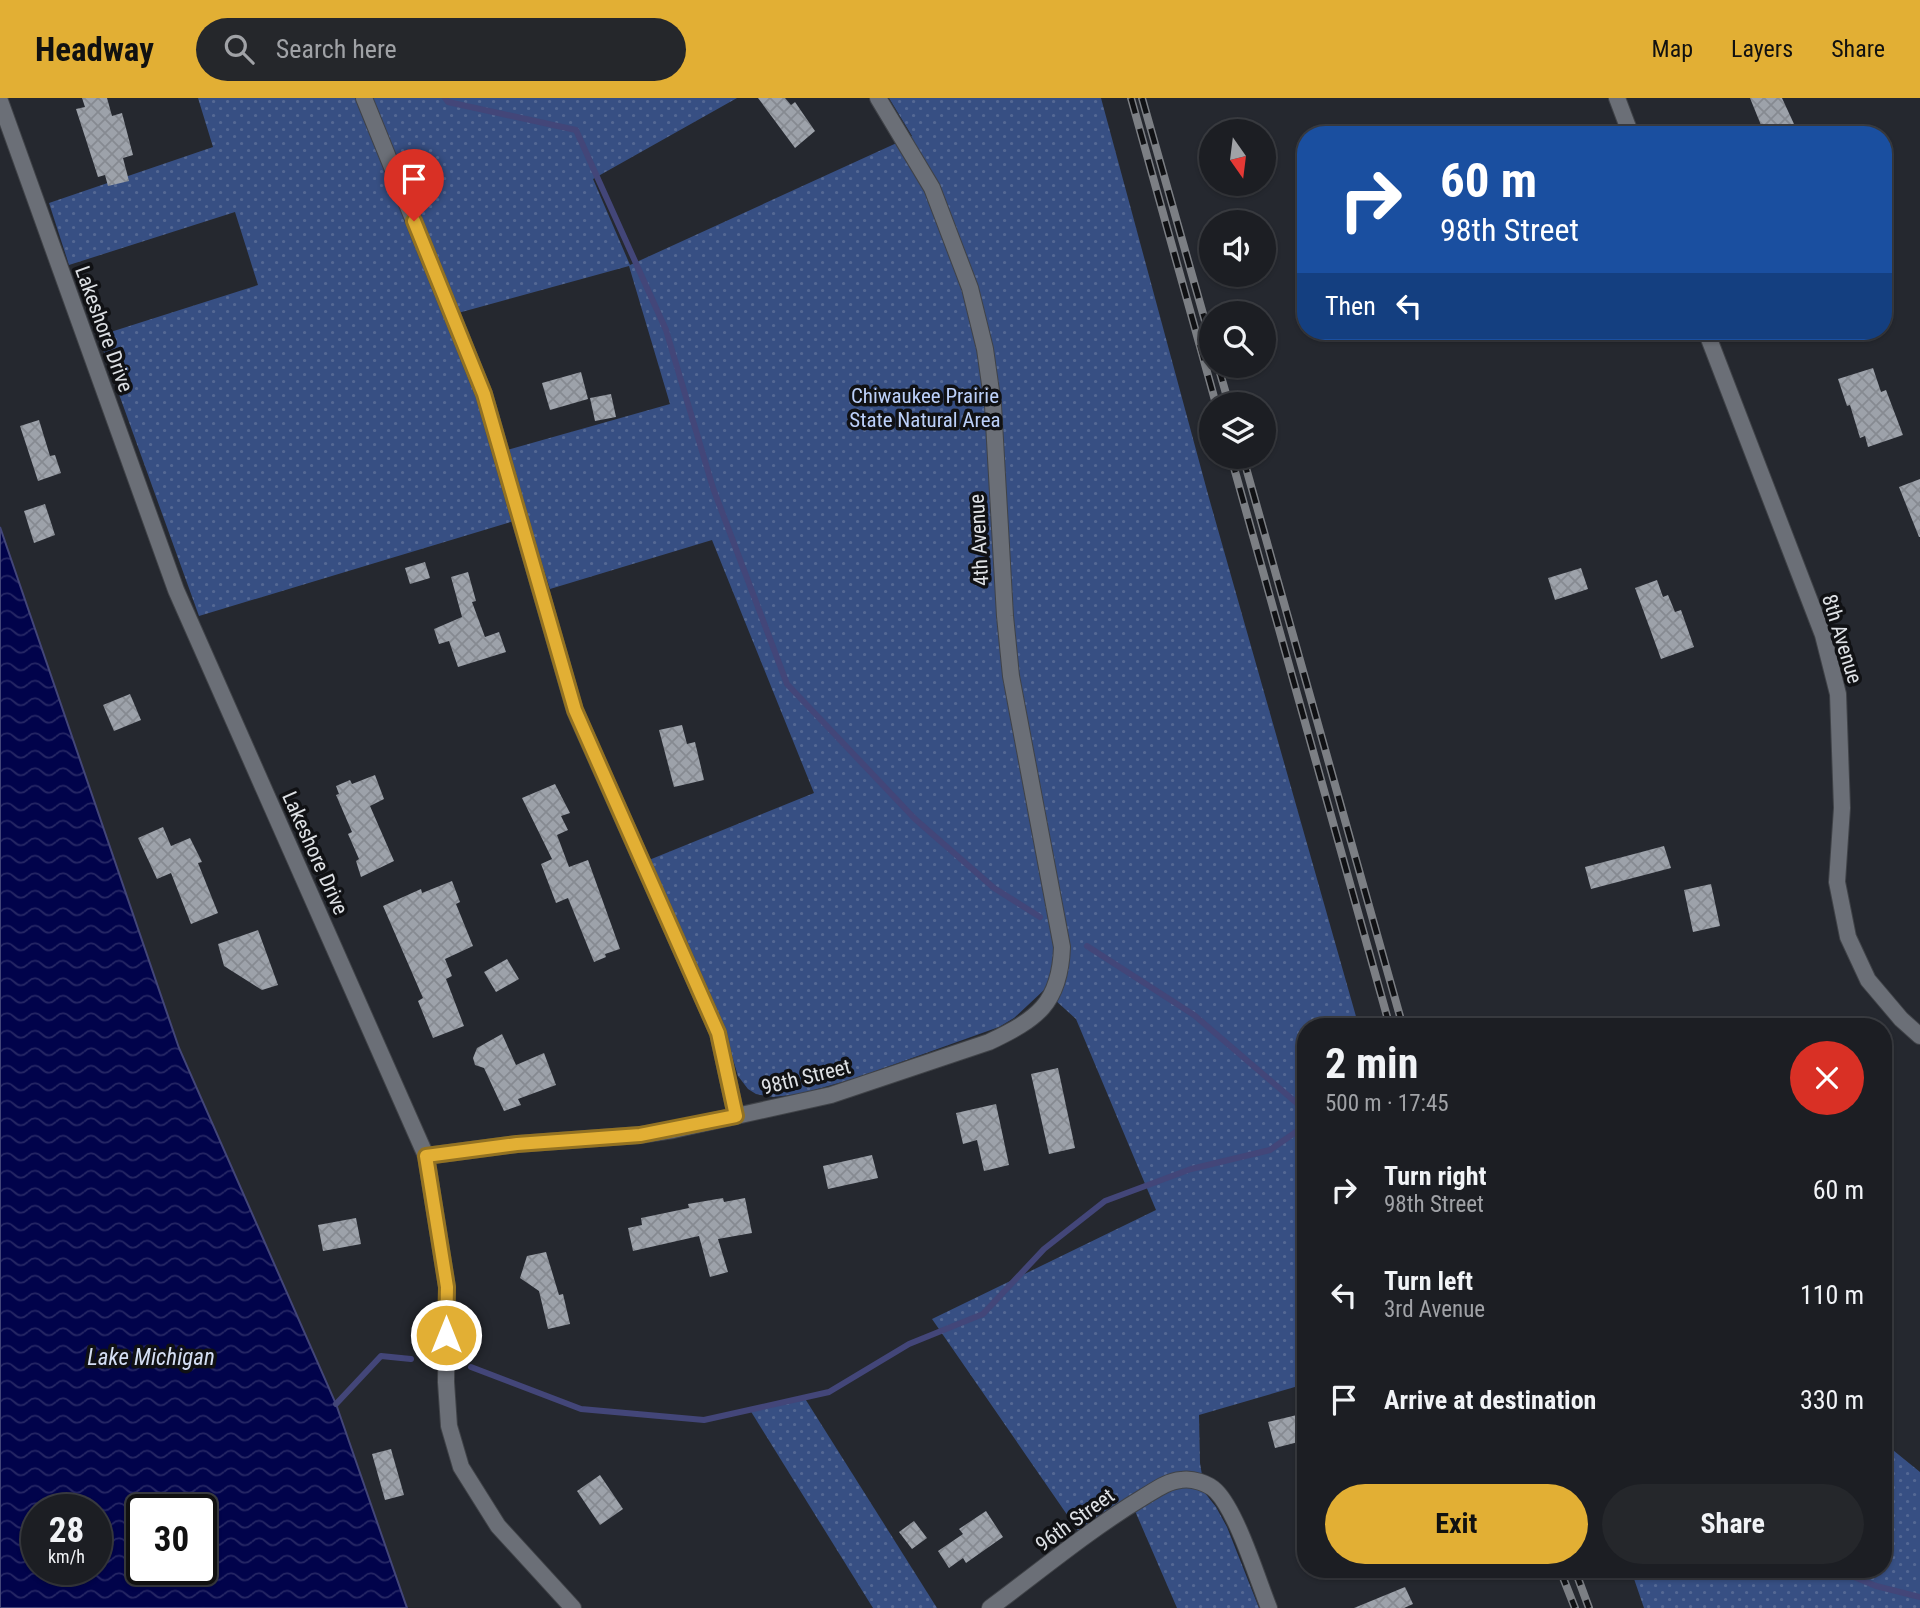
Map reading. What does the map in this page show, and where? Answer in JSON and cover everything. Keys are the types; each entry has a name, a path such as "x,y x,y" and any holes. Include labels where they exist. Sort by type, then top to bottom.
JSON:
{"street":[{"path":"364,98 484,394 575,710 718,1033 736,1116"},
{"name":"4th Avenue","path":"878,98 914,155 937,200 970,288 985,349 993,405 1011,676 1062,947 1062,963 1052,998"},
{"path":"1617,98 1628,126"},
{"name":"Lakeshore Drive","path":"0,101 176,590 426,1156 447,1287 446,1382 449,1426 461,1467 498,1526 573,1608"},
{"name":"8th Avenue","path":"1709,340 1823,635 1838,695 1842,808 1837,882 1848,937 1868,980 1901,1019 1920,1036"},
{"name":"98th Street","path":"426,1156 517,1144 640,1135 831,1095 945,1058 1013,1030 1052,998"},
{"name":"96th Street","path":"990,1608 1113,1516 1172,1482 1191,1480 1216,1491 1227,1507 1269,1608"}],"green space":[{"name":"Chiwaukee Prairie State Natural Area","path":"198,98 737,98 593,179 630,265 912,136 889,98 1101,98 1199,469 1356,1018 1297,1018 1297,1386 1199,1415 1200,1463 1205,1493 1227,1527 1259,1608 1177,1608 1129,1497 1079,1532 932,1319 1156,1210 1076,1019 1044,990 1014,1018 999,1027 856,1078 800,1094 773,1097 756,1094 748,1089 738,1076 724,1030 649,860 814,793 712,540 550,589 527,517 199,616 98,336 258,285 235,212 69,265 49,203 213,147","holes":["629,266 670,404 493,454 447,316"]},
{"path":"804,1397 937,1608 873,1608 750,1410"},
{"path":"1892,1449 1920,1472 1920,1608 1644,1608 1634,1578 1892,1578"}],"water":[{"name":"Lake Michigan","path":"0,527 179,1048 336,1404 407,1608 0,1608"}],"building":[{"path":"82,98 107,98 112,116 122,113 133,155 123,158 129,181 108,186 105,175 98,177 76,109 85,107"},
{"path":"758,98 785,98 791,105 795,102 815,131 795,148"},
{"path":"1750,98 1782,98 1794,124 1761,126"},
{"path":"1873,368 1881,392 1886,390 1903,435 1868,447 1865,436 1860,438 1850,405 1847,406 1838,379"},
{"path":"581,372 588,399 550,410 542,383"},
{"path":"611,394 616,417 595,421 590,398"},
{"path":"39,420 50,456 55,455 61,473 38,481 20,426"},
{"path":"1920,479 1920,537 1919,537 1899,487"},
{"path":"45,504 55,535 34,543 24,511"},
{"path":"425,562 430,578 410,584 405,568"},
{"path":"1581,568 1588,589 1555,600 1548,578"},
{"path":"468,572 476,601 472,602 485,637 499,632 506,652 458,667 449,641 439,644 434,629 462,617 451,577"},
{"path":"1657,580 1663,597 1668,595 1675,612 1681,610 1694,647 1661,659 1635,588"},
{"path":"130,694 141,720 114,731 103,705"},
{"path":"682,725 687,744 695,742 704,780 674,787 659,730"},
{"path":"375,775 384,799 370,806 394,861 361,877 356,861 359,859 348,834 352,832 336,795 339,794 336,786 350,780 352,784"},
{"path":"555,784 570,813 561,816 568,830 557,835 569,867 588,860 620,949 605,954 606,957 594,962 568,898 556,903 541,864 552,859 522,798"},
{"path":"163,827 171,846 190,838 202,862 198,863 218,913 191,924 171,873 157,879 138,838"},
{"path":"1664,846 1671,868 1591,889 1585,867"},
{"path":"452,881 460,902 456,904 473,946 445,959 452,976 446,979 464,1026 433,1038 418,1001 423,998 383,906 421,889 422,893"},
{"path":"1711,884 1720,926 1693,932 1684,890"},
{"path":"258,930 278,985 262,990 224,966 218,944"},
{"path":"507,959 519,979 496,992 484,972"},
{"path":"502,1034 516,1065 544,1053 556,1085 518,1099 521,1105 504,1111 484,1068 475,1065 473,1058 477,1048"},
{"path":"1058,1068 1075,1148 1049,1154 1031,1074"},
{"path":"996,1104 1009,1165 984,1171 977,1140 963,1144 956,1113"},
{"path":"872,1155 878,1178 828,1189 823,1166"},
{"path":"723,1198 724,1202 745,1198 752,1233 718,1239 728,1272 710,1277 699,1236 633,1251 628,1228 642,1225 641,1218 689,1208 688,1204"},
{"path":"356,1218 361,1244 323,1251 318,1225"},
{"path":"546,1252 559,1295 563,1294 570,1324 548,1329 539,1291 520,1278 527,1256"},
{"path":"1297,1415 1297,1442 1275,1448 1268,1422"},
{"path":"391,1449 404,1495 385,1500 372,1454"},
{"path":"600,1475 623,1509 600,1525 577,1491"},
{"path":"986,1511 1003,1537 966,1563 963,1558 949,1568 938,1551 963,1534 959,1529"},
{"path":"914,1521 927,1538 912,1549 899,1532"},
{"path":"1405,1587 1413,1604 1404,1608 1354,1608"}],"waterway":[{"path":"445,98 448,102 576,130 666,330 713,488 787,684 915,819 994,888 1040,917"},
{"path":"1087,946 1194,1015 1297,1103"},
{"path":"471,1367 581,1409 704,1420 829,1392 909,1344 983,1314 1044,1249 1105,1201 1191,1169 1270,1150 1297,1131"},
{"path":"336,1404 381,1356 411,1359"},
{"path":"1856,1578 1920,1597"}],"railway":[{"path":"1131,98 1213,392"},
{"path":"1142,98 1199,301"},
{"path":"1221,378 1226,392"},
{"path":"1234,469 1387,1018"},
{"path":"1246,469 1400,1018"},
{"path":"1563,1578 1575,1608"},
{"path":"1578,1578 1589,1608"}],"route":[{"path":"414,221 484,394 575,710 718,1033 736,1116 640,1135 517,1144 426,1156 447,1287 446,1335"}]}
